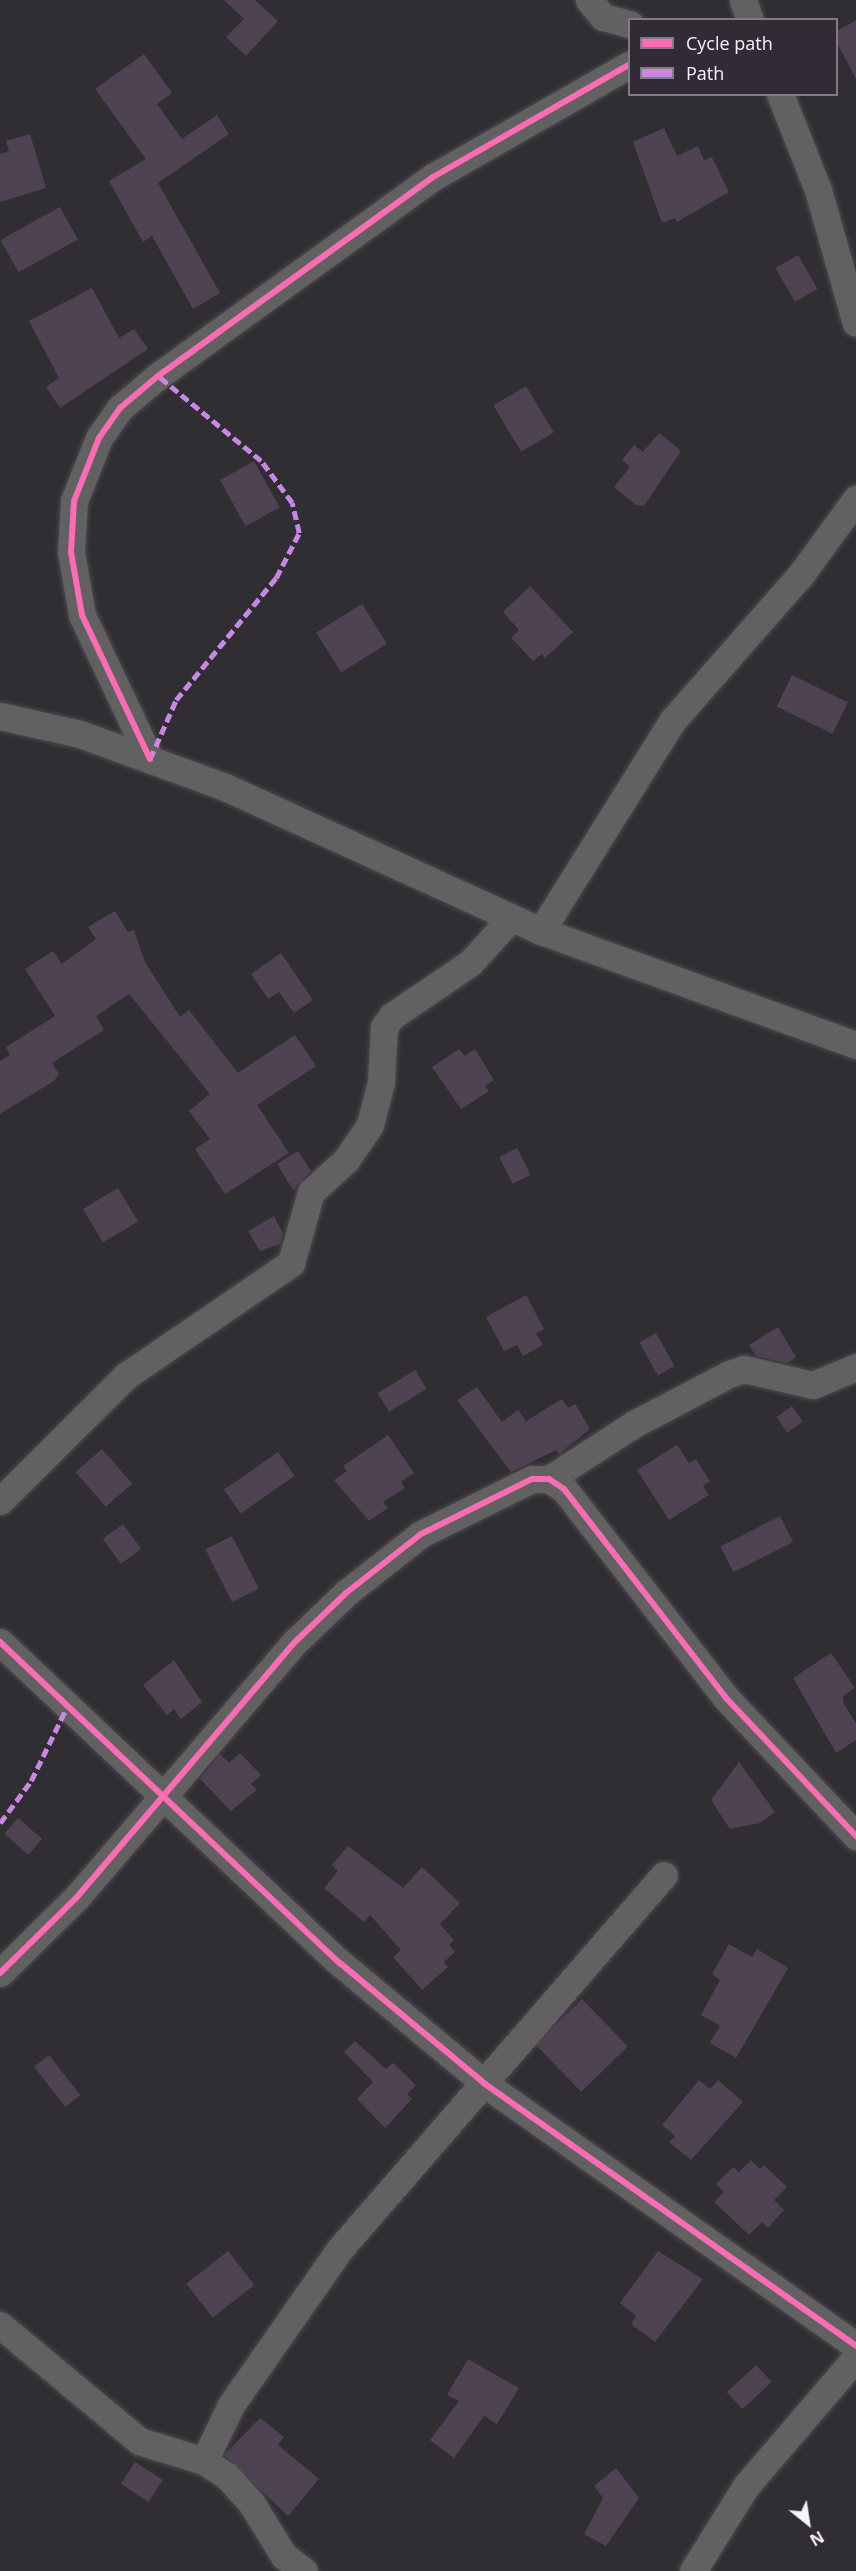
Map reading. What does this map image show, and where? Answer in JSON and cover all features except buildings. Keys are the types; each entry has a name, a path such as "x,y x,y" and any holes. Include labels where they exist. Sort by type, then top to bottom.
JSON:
{"street":[{"path":"589,0 603,17 628,23"},
{"path":"742,0 749,18"},
{"path":"150,759 82,615 71,552 74,501 99,438 120,408 167,369 424,184 628,65"},
{"path":"781,96 818,190 856,323"},
{"path":"541,931 673,720 802,573 856,499"},
{"path":"0,716 80,734 150,759 299,817 541,931 856,1045"},
{"path":"0,1502 127,1375 291,1263 311,1192 346,1160 370,1125 381,1082 384,1027 392,1016 470,963 511,918"},
{"path":"0,1973 166,1797 296,1641 346,1593 421,1534 504,1488 549,1479 634,1424 729,1374 744,1369 813,1385 856,1367"},
{"path":"549,1479 584,1510 726,1698 856,1836"},
{"path":"0,1642 340,1963 485,2084 856,2346"},
{"path":"204,2461 231,2405 339,2250 664,1875"},
{"path":"0,2325 139,2441 204,2461 234,2483 284,2556 304,2571"},
{"path":"693,2571 746,2486 856,2357"}],"marked path":[{"path":"150,759 176,700 276,578 299,533 292,503 261,461 158,376"},
{"path":"0,1823 31,1781 67,1707"}],"cycle path":[{"path":"150,759 82,615 71,552 74,501 99,438 120,408 158,376 433,177 628,65"},
{"path":"0,1973 77,1897 296,1641 346,1593 421,1534 532,1479 549,1479 564,1489 726,1698 856,1836"},
{"path":"0,1642 340,1963 485,2084 856,2346"}]}
